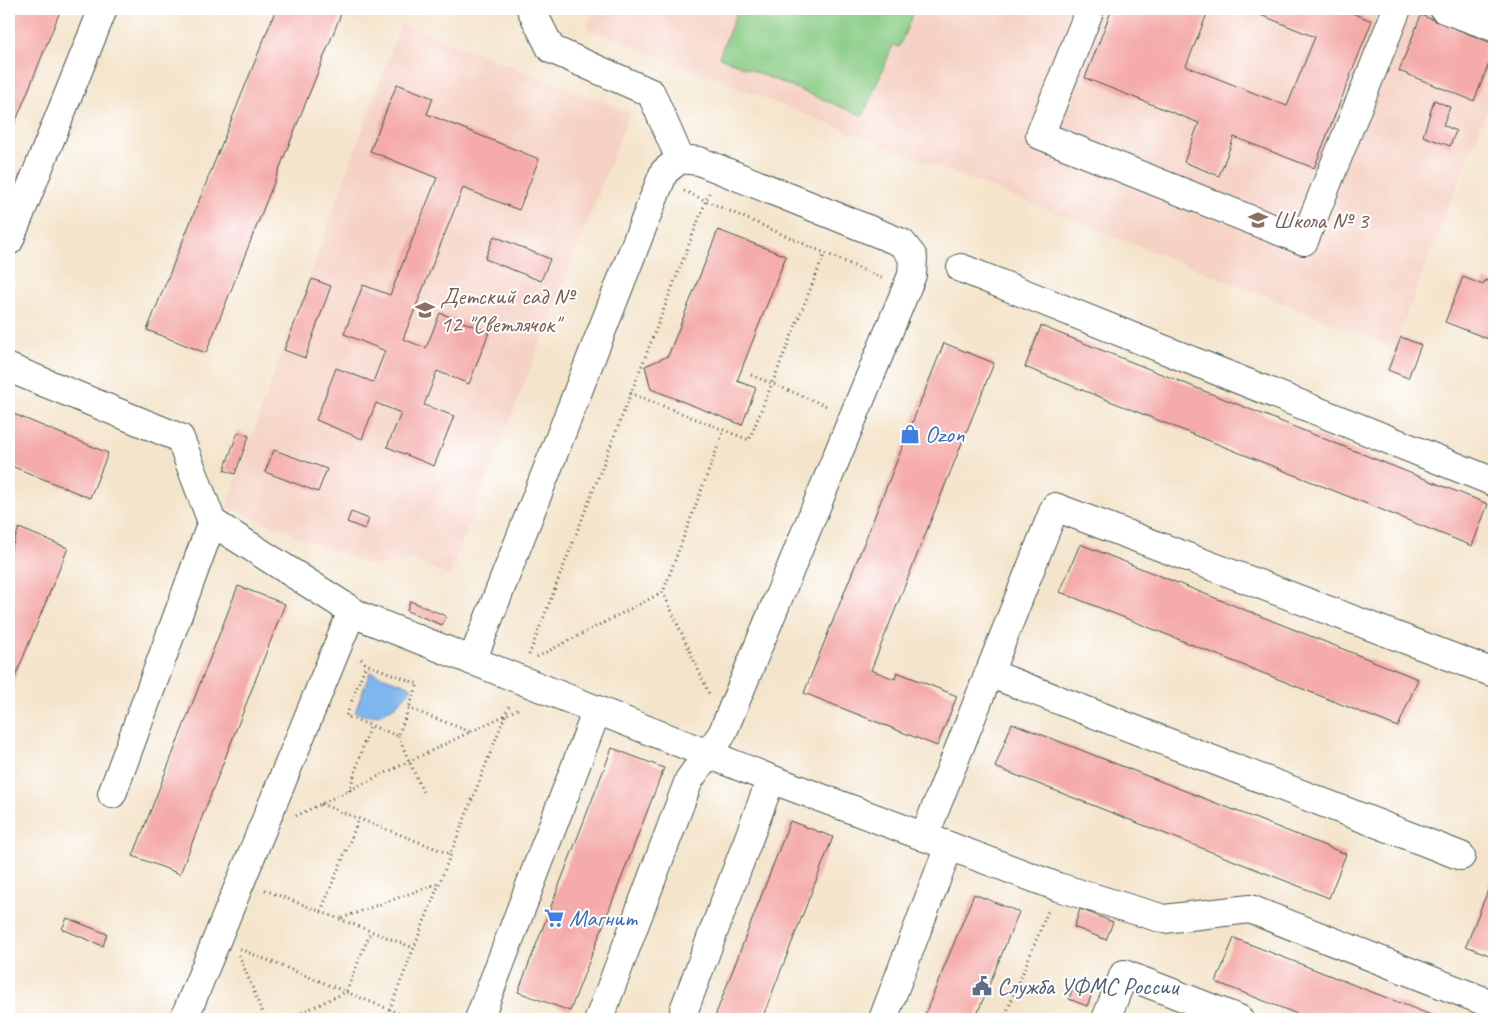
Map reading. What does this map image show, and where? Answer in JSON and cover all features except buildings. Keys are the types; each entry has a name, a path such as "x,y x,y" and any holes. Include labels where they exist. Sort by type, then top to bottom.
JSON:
{"lane":[{"path":"9,241 103,9"},
{"path":"531,9 551,49 651,93 680,159"},
{"path":"1090,9 1040,135 1304,241 1397,9"},
{"path":"1444,9 1494,27"},
{"path":"472,661 664,172 680,159 699,161 902,243 913,257 912,276 722,734 689,780 599,1019"},
{"path":"962,268 1494,482"},
{"path":"9,368 180,438 212,522 352,611 472,661 522,672 552,693 772,779 1058,887 1164,920 1250,909 1494,1005"},
{"path":"924,837 1054,507 1494,673"},
{"path":"112,794 212,522"},
{"path":"184,1019 352,611"},
{"path":"989,673 1461,856"},
{"path":"478,1019 597,710"},
{"path":"684,1010 772,779"},
{"path":"883,1019 949,846"},
{"path":"1106,1019 1124,974 1239,1019"}],"path":[{"path":"386,1019 719,169"},
{"path":"660,181 906,289"},
{"path":"630,393 749,440 825,253"},
{"path":"751,375 772,385 854,416"},
{"path":"522,672 663,592 724,430"},
{"path":"663,592 719,715 727,722"},
{"path":"398,736 418,684 366,664 346,716 398,736 423,792"},
{"path":"292,818 552,693"},
{"path":"408,708 472,732"},
{"path":"349,791 370,725"},
{"path":"321,804 450,854"},
{"path":"321,911 359,819"},
{"path":"341,919 439,883"},
{"path":"1004,1019 1058,887"},
{"path":"257,888 414,948"},
{"path":"288,1019 346,992 372,931"},
{"path":"266,1019 235,946 413,1019"}],"shaded area":[{"name":"Школа № 3","path":"595,9 1494,9 1494,92 1394,347 587,28"},
{"name":"Детский сад № 12 \"Светлячок\"","path":"401,23 630,113 449,576 411,559 374,567 226,507"}],"green space":[{"path":"738,9 915,9 899,47 893,45 863,116 719,57"}],"water":[{"path":"370,672 412,687 401,700 387,711 372,716 363,715 355,712"}],"place":[{"name":"Школа № 3","path":"1258,220"},
{"name":"Детский сад № 12 \"Светлячок\"","path":"425,310"},
{"name":"Ozon","path":"910,434"},
{"name":"Магнит","path":"554,918"},
{"name":"Служба УФМС России","path":"982,986"}]}
